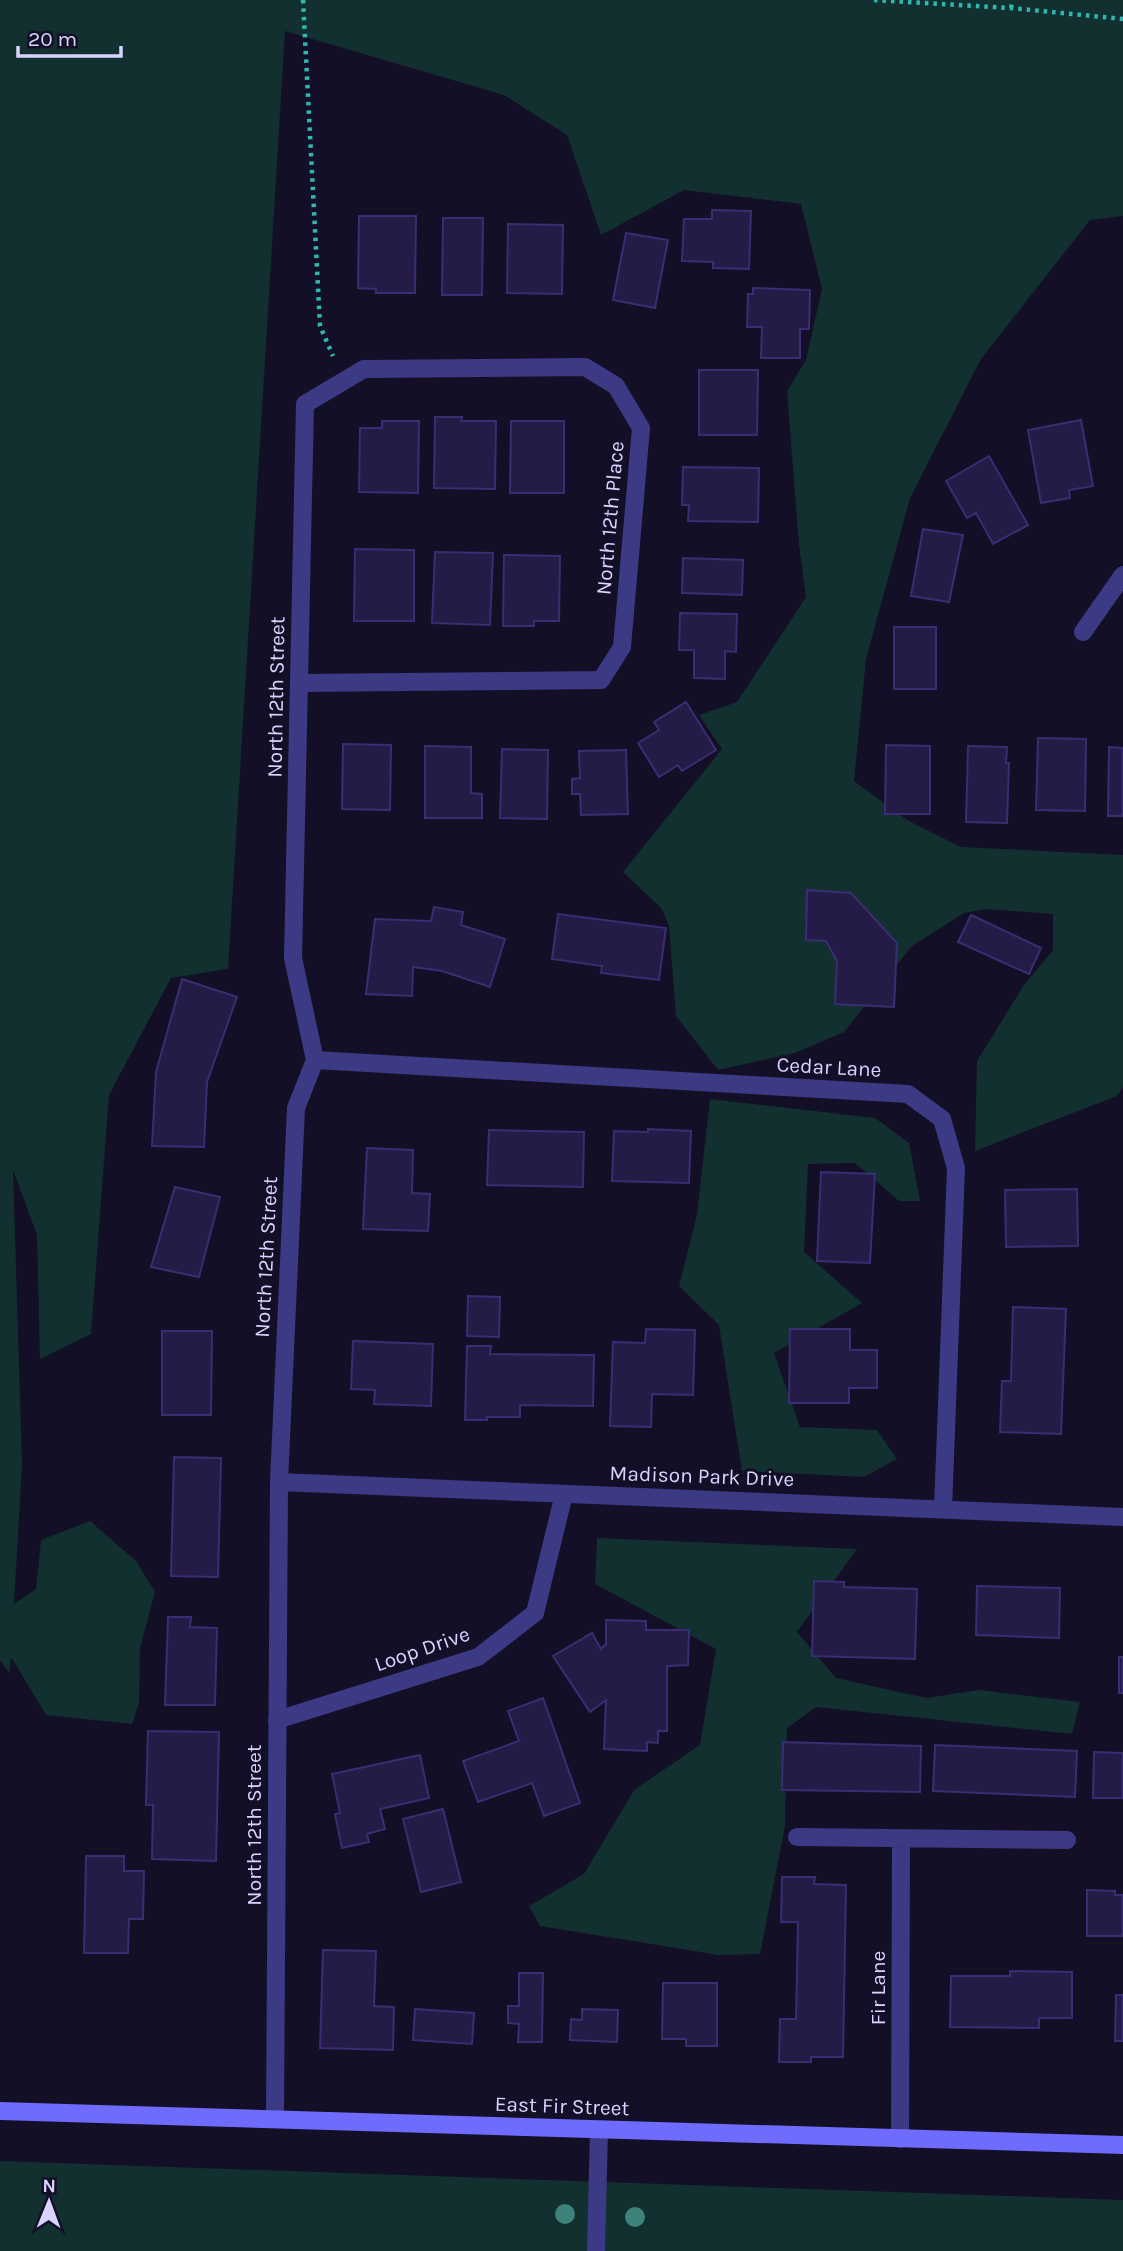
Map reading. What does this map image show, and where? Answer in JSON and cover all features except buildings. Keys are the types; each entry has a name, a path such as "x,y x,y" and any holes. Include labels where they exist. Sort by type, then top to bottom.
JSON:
{"street":[{"name":"North 12th Place","path":"300,683 601,680 622,647 641,428 616,386 585,367 364,369 305,404"},
{"name":"North 12th Street","path":"275,2118 279,1482 296,1108 315,1060 293,958 305,404"},
{"path":"1083,632 1123,575"},
{"name":"Cedar Lane","path":"315,1060 908,1094 942,1119 956,1168 943,1508"},
{"name":"Madison Park Drive","path":"279,1482 1123,1517"},
{"name":"Loop Drive","path":"276,1720 478,1657 488,1650 534,1613 564,1494"},
{"path":"797,1837 1068,1840"},
{"name":"Fir Lane","path":"900,2139 901,1838"},
{"name":"East Fir Street","path":"0,2111 1123,2145"},
{"path":"596,2251 599,2130"}],"path":[{"path":"303,0 320,326 344,380"},
{"path":"874,0 1011,8 1123,19"},
{"path":"1011,8 1013,0"}],"green space":[{"path":"0,0 1123,0 1123,216 1090,220 981,359 910,498 866,659 854,781 907,820 961,847 1123,855 1123,1087 1117,1096 975,1151 977,1061 1024,985 1053,950 1053,914 986,909 964,913 912,946 844,1032 795,1053 718,1070 676,1016 669,926 662,909 623,872 722,749 699,715 737,702 806,597 799,545 787,391 806,360 822,289 801,204 684,190 601,235 567,135 504,95 285,31 228,969 171,978 109,1095 91,1334 40,1359 37,1235 13,1170 22,1464 14,1604 36,1589 41,1540 90,1521 136,1561 155,1592 140,1648 139,1703 132,1724 46,1715 11,1657 9,1673 0,1660"},
{"path":"710,1099 875,1118 909,1143 920,1201 899,1201 855,1163 808,1164 804,1252 862,1303 774,1353 800,1427 877,1430 897,1459 864,1477 742,1471 719,1325 679,1286 697,1215"},
{"path":"597,1538 857,1549 797,1632 836,1678 926,1698 979,1690 1080,1702 1072,1734 816,1707 787,1728 785,1826 760,1954 719,1955 540,1926 529,1906 584,1874 634,1790 700,1745 716,1649 595,1584"},
{"path":"0,2161 1123,2200 1123,2251 0,2251"}]}
